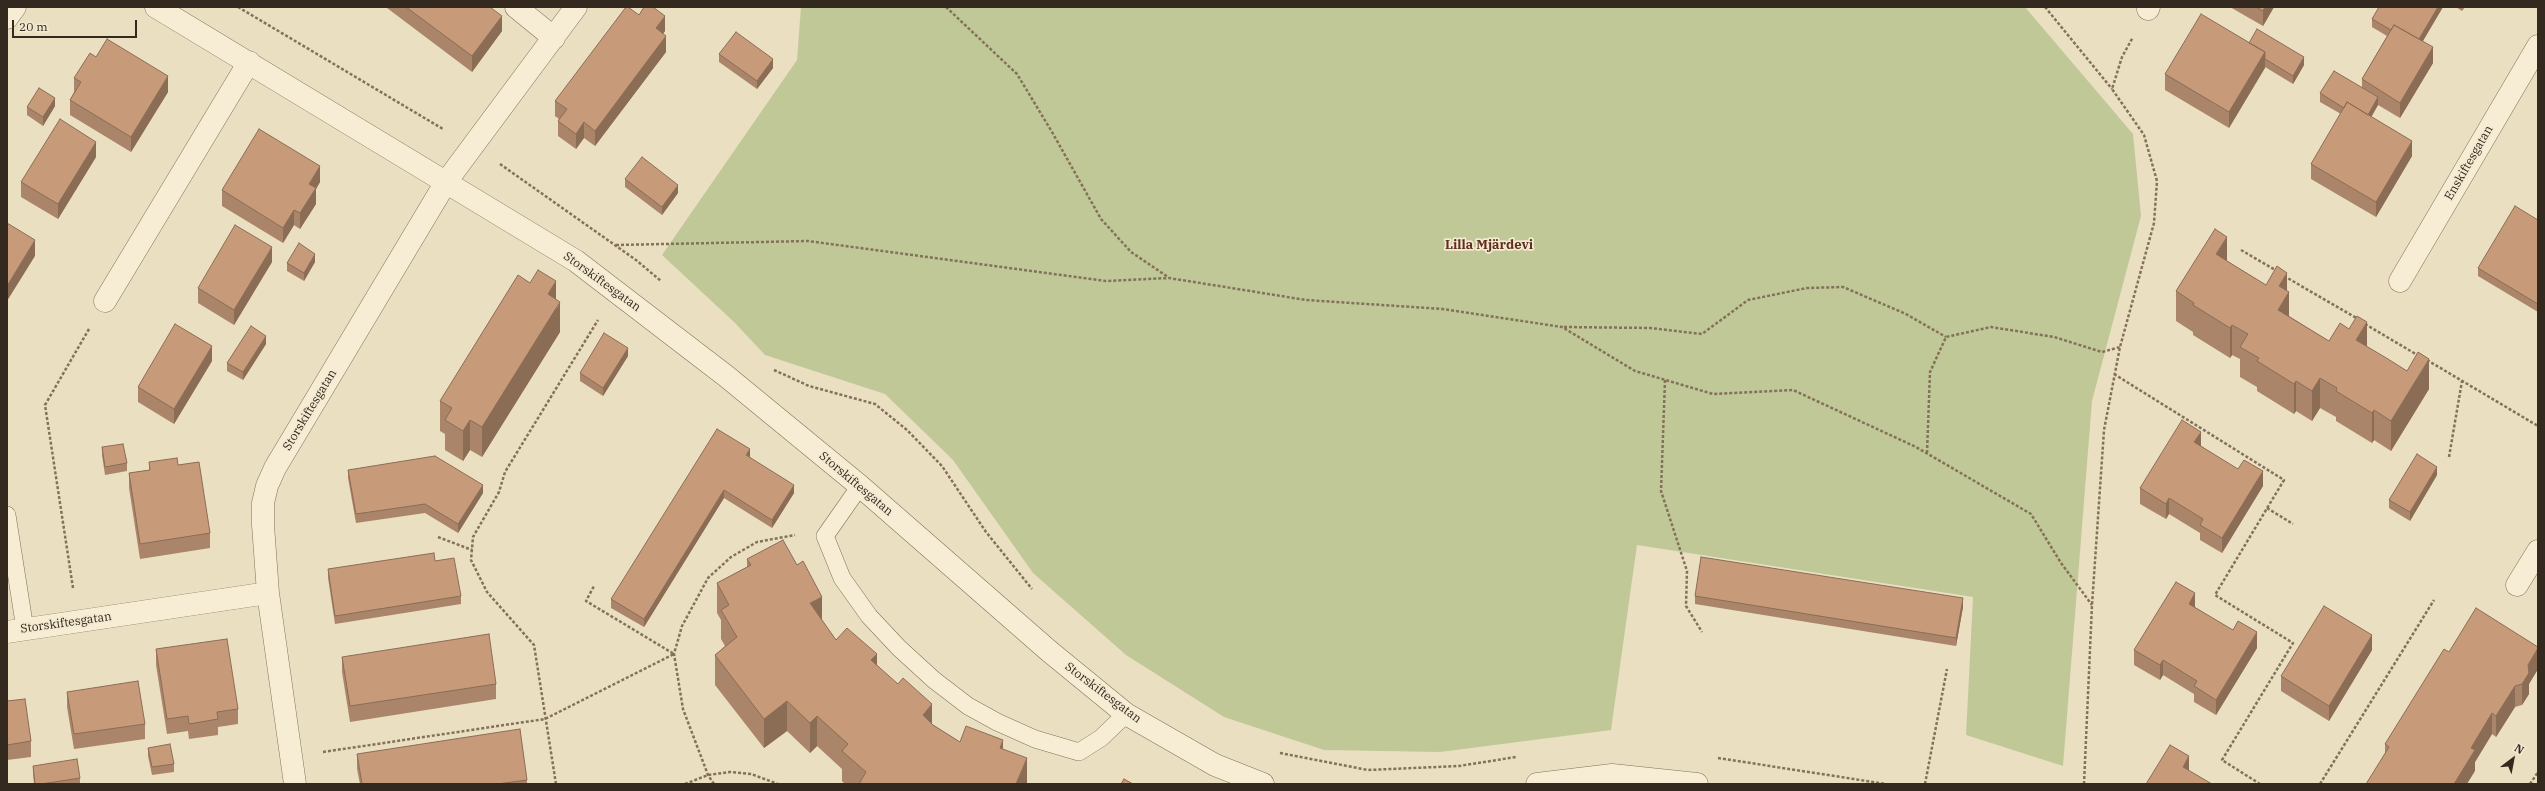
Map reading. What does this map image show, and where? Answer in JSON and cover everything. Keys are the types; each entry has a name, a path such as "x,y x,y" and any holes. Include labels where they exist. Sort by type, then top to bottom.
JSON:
{"street":[{"path":"7,18 15,7"},
{"name":"Storskiftesgatan","path":"156,7 576,261 616,290 860,486 1043,646 1126,714 1215,765 1263,784"},
{"path":"516,7 554,38"},
{"name":"Storskiftesgatan","path":"295,784 268,593 263,525 263,503 267,486 275,468 446,182 576,7"},
{"name":"Enskiftesgatan","path":"2400,281 2538,46"},
{"path":"105,301 248,62"},
{"path":"2517,585 2538,551"},
{"name":"Storskiftesgatan","path":"16,631 268,593"},
{"path":"1536,784 1612,775 1697,784"}],"lane":[{"path":"860,486 826,536 842,578 868,616 898,648 968,706 1035,738 1079,752 1100,738 1126,714"},
{"path":"7,515 16,631"}],"path":[{"path":"238,7 473,147 616,245 666,286"},
{"path":"946,7 1017,74 1052,132 1101,219 1130,252 1168,278"},
{"path":"2045,7 2112,89 2144,135 2157,181 2154,223 2120,347 2104,430 2092,605 2084,784"},
{"path":"2112,89 2122,57 2148,8"},
{"path":"616,245 808,242 1106,281 1168,278 1306,300 1443,309 1562,327 1650,328 1702,334 1748,300 1807,288 1843,287 1906,314 1946,338 1991,327 2054,337 2102,352 2120,347"},
{"path":"2241,250 2538,426"},
{"path":"556,784 534,645 487,592 471,560 473,537 499,492 505,472 616,290"},
{"path":"78,622 45,405 105,301"},
{"path":"1562,327 1634,371 1713,394 1793,390 1927,453 2031,514 2061,563 2092,605"},
{"path":"1927,453 1930,372 1946,338"},
{"path":"773,370 808,386 875,404 906,430 942,466 986,532 1034,591"},
{"path":"2114,374 2284,480 2215,595 2293,643 2222,760 2260,784"},
{"path":"1665,380 1662,491 1687,571 1686,606 1702,632"},
{"path":"2449,457 2462,381"},
{"path":"2267,508 2293,524"},
{"path":"714,784 708,775 683,709 674,654 682,626 708,578 731,558 757,542 787,535 826,536"},
{"path":"438,537 472,550"},
{"path":"594,586 586,601 674,654"},
{"path":"2320,784 2434,600"},
{"path":"291,756 545,719 674,654"},
{"path":"1925,784 1946,669"},
{"path":"1273,751 1294,758 1368,770 1459,766 1522,756"},
{"path":"1713,757 1886,784"},
{"path":"685,784 708,775 730,772 752,774 778,784"},
{"path":"2530,784 2538,772"}],"green space":[{"path":"801,7 2025,7 2133,134 2141,216 2092,401 2063,766 1966,735 1973,597 1637,545 1611,730 1440,752 1324,750 1224,717 1126,655 1033,573 953,460 885,394 765,355 734,322 662,255 797,60"}],"building":[{"path":"406,7 490,7 502,16 472,56"},
{"path":"626,7 639,15 644,7 653,7 665,16 656,28 666,36 595,131 584,122 576,134 558,121 567,109 555,101"},
{"path":"2256,7 2265,7 2263,11"},
{"path":"2379,7 2438,7 2419,39 2394,25 2391,30 2372,19"},
{"path":"2201,14 2265,52 2229,112 2165,74"},
{"path":"2394,25 2433,47 2400,103 2362,79"},
{"path":"2257,29 2304,57 2293,76 2265,59 2265,52 2249,43"},
{"path":"736,32 773,59 757,81 719,54"},
{"path":"107,39 168,76 131,137 70,100 81,82 74,78 90,53 96,57"},
{"path":"2334,71 2378,97 2368,115 2347,102 2344,108 2320,93"},
{"path":"39,88 55,98 43,117 27,107"},
{"path":"2347,102 2412,141 2376,202 2311,164"},
{"path":"60,119 96,142 58,204 21,182"},
{"path":"259,129 320,166 309,184 316,188 300,213 294,210 283,228 222,190"},
{"path":"642,157 678,185 662,207 625,179"},
{"path":"2515,206 2538,220 2538,304 2478,268"},
{"path":"7,223 35,240 7,286"},
{"path":"235,225 272,247 234,310 198,288"},
{"path":"2215,229 2227,237 2216,254 2266,285 2277,266 2287,273 2279,286 2289,292 2278,310 2329,341 2340,323 2349,329 2357,316 2367,322 2356,340 2407,371 2418,352 2429,359 2391,421 2374,410 2372,413 2336,391 2337,388 2320,378 2312,391 2296,381 2294,384 2257,361 2259,358 2240,347 2248,334 2232,325 2230,328 2193,305 2194,303 2176,291"},
{"path":"299,243 315,254 304,273 287,263"},
{"path":"538,270 556,281 548,294 560,302 482,427 470,420 463,431 445,420 452,408 440,401 518,275 530,283"},
{"path":"175,324 212,346 174,409 138,387"},
{"path":"251,326 266,336 243,372 227,363"},
{"path":"604,333 628,348 603,388 580,373"},
{"path":"2182,420 2201,432 2194,442 2238,469 2244,460 2263,471 2222,538 2200,525 2203,519 2169,498 2166,504 2140,488"},
{"path":"717,429 750,449 746,455 794,485 772,520 724,490 644,619 611,599"},
{"path":"123,444 127,463 105,467 102,447"},
{"path":"2417,454 2437,467 2410,512 2389,500"},
{"path":"435,456 483,485 458,524 425,504 356,514 348,470"},
{"path":"177,458 178,465 199,462 210,533 140,544 129,473 150,470 149,462"},
{"path":"783,540 797,565 803,561 822,597 810,603 836,640 847,628 877,654 871,660 898,684 903,678 932,704 923,715 933,725 960,742 966,726 1003,740 1000,748 1027,758 1016,784 859,784 866,772 842,751 848,744 817,716 810,723 787,701 764,719 715,655 737,637 721,610 729,605 717,583 751,565 747,559"},
{"path":"434,553 435,561 454,558 461,596 335,616 328,569"},
{"path":"1701,557 1963,598 1956,638 1695,596"},
{"path":"2176,582 2195,593 2189,604 2233,630 2238,621 2257,632 2216,700 2194,686 2197,681 2163,660 2160,665 2134,650"},
{"path":"2324,606 2372,635 2329,706 2281,676"},
{"path":"2476,608 2538,647 2528,665 2529,673 2522,684 2515,686 2496,716 2492,713 2471,748 2475,750 2454,784 2366,784 2389,747 2385,744 2444,649 2449,652"},
{"path":"489,634 496,684 350,706 342,657"},
{"path":"227,639 238,709 217,712 218,719 189,724 188,716 167,719 156,649"},
{"path":"138,681 145,724 74,734 67,692"},
{"path":"25,699 31,741 7,745 7,701"},
{"path":"520,729 527,780 497,784 362,784 357,754"},
{"path":"170,744 174,764 152,767 148,748"},
{"path":"2170,745 2189,756 2183,767 2212,784 2146,784"},
{"path":"77,759 80,778 35,784 33,766"},
{"path":"1124,779 1133,784 1121,784"}],"district":[{"name":"Lilla Mjärdevi","path":"1489,245"}]}
